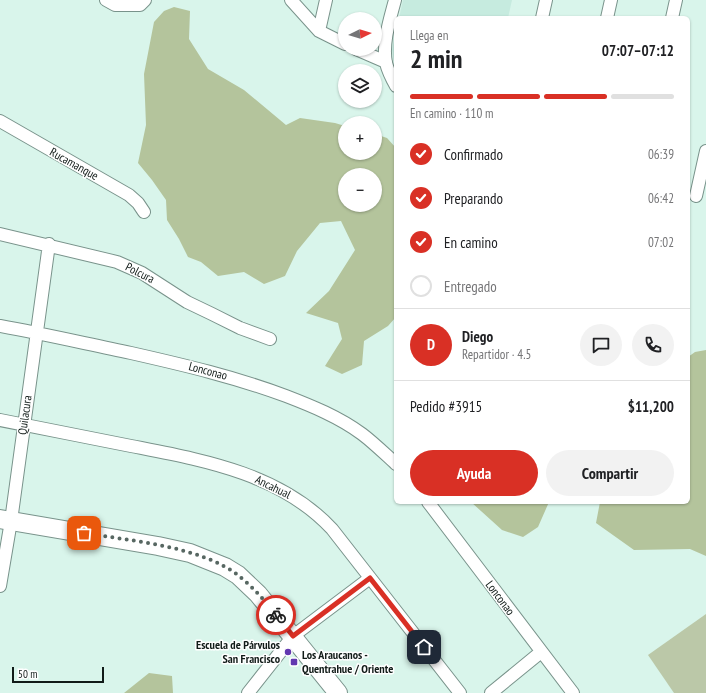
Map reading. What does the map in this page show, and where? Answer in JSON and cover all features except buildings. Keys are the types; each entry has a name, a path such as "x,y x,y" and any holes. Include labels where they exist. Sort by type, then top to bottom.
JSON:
{"street":[{"path":"106,0 115,5 140,5 146,0"},
{"path":"291,0 319,31 338,40"},
{"path":"319,31 326,0"},
{"path":"394,0 387,38 386,62 394,81"},
{"path":"542,16 546,0"},
{"path":"607,16 611,0"},
{"path":"672,16 676,0"},
{"path":"372,56 386,62"},
{"name":"Rucamanque","path":"0,121 129,195 138,203 144,212"},
{"path":"696,196 706,151"},
{"name":"Polcura","path":"0,234 49,244 104,258 130,267 194,305 240,328 270,339"},
{"name":"Quilacura","path":"0,586 5,520 23,425 49,244"},
{"name":"Lonconao","path":"0,326 187,365 269,390 316,408 342,422 370,441 394,462"},
{"name":"Ancahual","path":"0,420 213,463 250,475 300,500 322,518 332,529 460,693"},
{"name":"Lonconao","path":"430,504 573,693"},
{"path":"5,520 158,546 190,553 225,567 238,575 258,594 338,693"},
{"path":"248,693 293,636 370,578"},
{"path":"491,693 541,652"}],"shaded area":[{"path":"403,0 512,0 508,16 399,16"},
{"path":"174,7 190,11 189,39 208,69 244,90 286,125 300,118 338,124 338,160 382,160 382,136 387,138 394,146 394,319 388,326 364,341 362,365 342,374 325,366 342,339 338,323 306,313 329,291 355,250 341,221 320,223 297,251 285,276 264,284 244,272 218,276 201,262 188,257 167,220 166,200 138,163 146,125 144,74 154,22 164,11"},
{"path":"394,40 394,61 392,50"},
{"path":"706,350 706,556 690,549 634,550 596,523 600,504 690,504 690,356 695,352"},
{"path":"473,504 548,504 538,527 523,537 502,530"},
{"path":"706,614 706,693 674,693 648,655"},
{"path":"149,673 172,676 173,693 124,693"}],"way so far":[{"path":"84,533 158,546 190,553 208,559 238,575 258,594 276,615"}],"place":[{"name":"Escuela de Párvulos San Francisco","path":"288,652"},
{"name":"Los Araucanos - Quentrahue / Oriente","path":"294,662"}],"route":[{"path":"276,615 293,636 370,578 424,647"}]}
